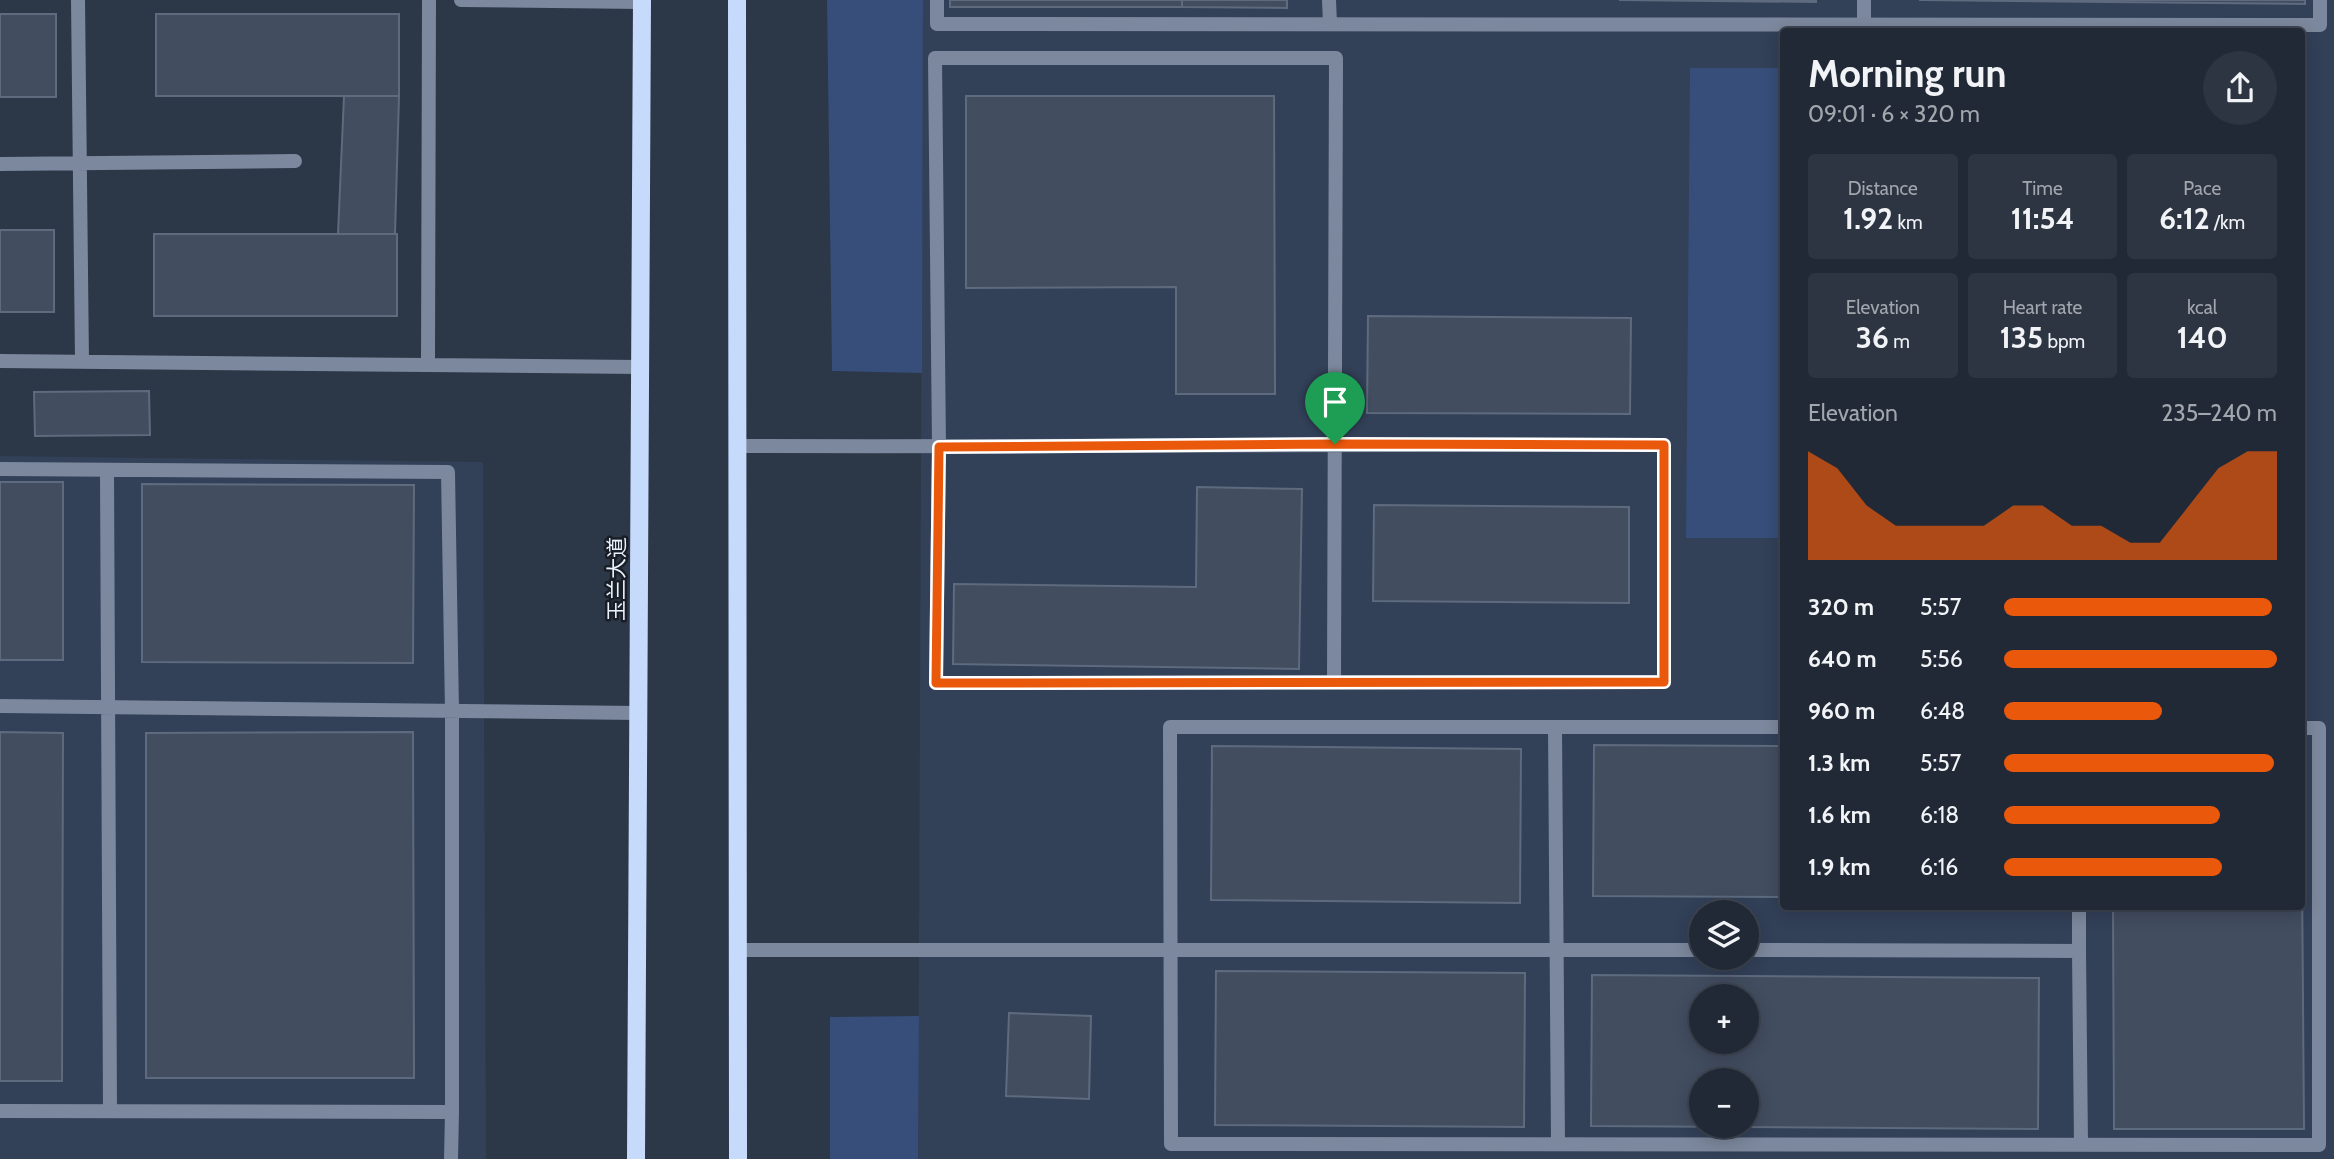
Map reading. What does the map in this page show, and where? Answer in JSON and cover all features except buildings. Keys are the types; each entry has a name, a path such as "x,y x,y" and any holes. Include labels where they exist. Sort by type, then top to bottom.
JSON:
{"main road":[{"path":"737,0 738,1159"},
{"name":"玉兰大道","path":"636,1159 642,1"}],"lane":[{"path":"78,0 82,361"},
{"path":"428,365 429,0"},
{"path":"461,0 642,1"},
{"path":"937,0 937,24 2320,24 2320,0"},
{"path":"1329,0 1330,24"},
{"path":"1864,0 1864,24"},
{"path":"737,446 939,447 1335,444 1664,445 1664,682 936,683 939,447 935,58 1336,58 1335,444 1334,681"},
{"path":"0,164 295,161"},
{"path":"0,360 640,367"},
{"path":"0,469 448,472 452,711 451,1159"},
{"path":"107,470 110,1111"},
{"path":"0,706 638,713"},
{"path":"1780,727 1170,727 1171,1144 2319,1145 2319,728 2305,728"},
{"path":"1555,727 1558,1144"},
{"path":"2079,910 2081,1145"},
{"path":"738,950 1689,950"},
{"path":"1759,950 2079,951"},
{"path":"0,1111 452,1112"}],"shaded area":[{"path":"827,0 923,0 922,373 832,371"},
{"path":"923,0 2334,0 2334,1159 918,1159"},
{"path":"1690,68 1780,68 1780,538 1686,538"},
{"path":"0,456 483,462 486,1159 0,1159"},
{"path":"919,1016 918,1159 830,1159 830,1017"}],"route":[{"path":"1335,444 1664,445 1664,682 936,683 939,447 1335,444"}]}
